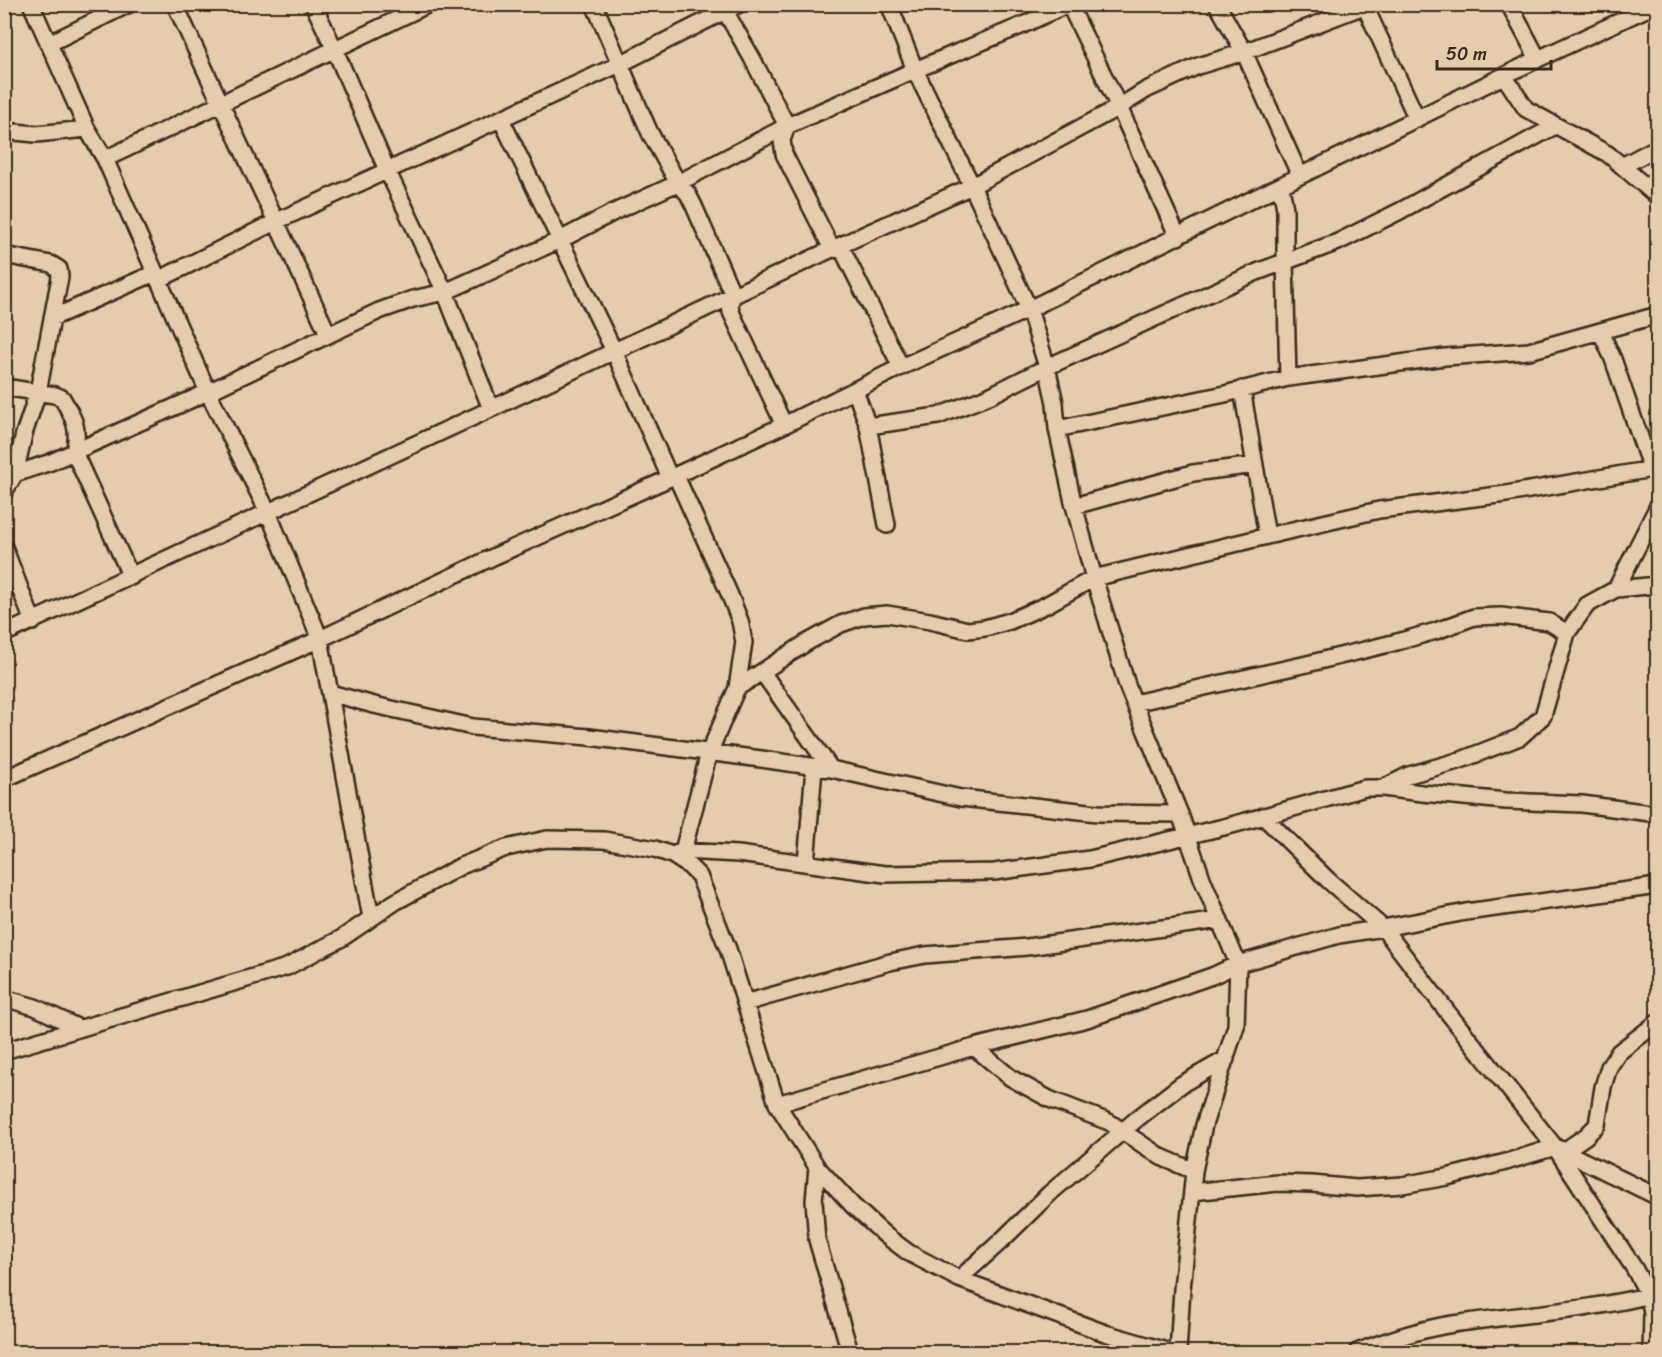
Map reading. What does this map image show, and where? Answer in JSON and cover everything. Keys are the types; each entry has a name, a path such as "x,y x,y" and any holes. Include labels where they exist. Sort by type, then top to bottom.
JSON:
{"street":[{"path":"31,4 87,129 105,159 208,392 268,512 320,639 371,918"},
{"path":"48,44 129,4"},
{"path":"175,4 328,334"},
{"path":"313,4 387,170 446,292 491,409"},
{"path":"594,4 650,133 678,183 688,194 694,206 733,295 730,304 731,312 784,425"},
{"path":"889,4 915,70 1029,309 1047,367 1055,403 1057,429 1074,506 1128,688 1238,964 1236,1026 1204,1125 1194,1171 1178,1353"},
{"path":"15,474 74,452 208,392 379,311 413,298 446,292 678,183 787,126 1069,4 1178,237"},
{"path":"1217,4 1244,52 1300,176"},
{"path":"1509,4 1538,59"},
{"path":"105,159 427,5"},
{"path":"4,634 972,186 1119,107 1146,90 1198,66 1244,52 1364,5 1417,119"},
{"path":"4,779 320,639 495,556 784,425 901,367 1029,309 1538,59 1652,6"},
{"path":"52,318 156,277 501,119 620,64 727,7 787,126 782,140 784,154 832,249"},
{"path":"1504,76 1526,110 1608,154 1658,197"},
{"path":"501,119 614,351 729,593 740,621 744,642 737,688 709,753 678,853"},
{"path":"868,426 938,416 989,396 1047,367 1285,261 1338,242 1400,211 1555,126"},
{"path":"4,131 36,134 87,129"},
{"path":"1622,166 1658,147"},
{"path":"1281,187 1285,209 1288,378"},
{"path":"832,249 842,250 901,367"},
{"path":"4,255 51,264 59,269 60,277 38,392 24,434 15,474 4,492"},
{"path":"1057,429 1225,394 1288,378 1445,357 1529,351 1658,315"},
{"path":"737,688 806,643 841,624 864,616 886,614 968,630 986,628 1010,621 1046,605 1094,578 1267,536 1378,510 1506,494 1654,469 1601,332"},
{"path":"4,387 62,398 76,425 77,438 74,452 131,577"},
{"path":"1242,389 1267,536"},
{"path":"855,390 868,426 887,525"},
{"path":"1074,506 1193,473 1255,465"},
{"path":"1616,589 1658,506"},
{"path":"4,547 33,622"},
{"path":"1383,788 1409,776 1461,760 1520,737 1543,716 1567,633 1587,605 1616,589 1658,585"},
{"path":"1134,703 1386,645 1436,632 1474,617 1501,616 1548,622 1567,633"},
{"path":"762,672 831,769"},
{"path":"330,693 473,727 589,737 831,769 961,798 1098,813 1180,814"},
{"path":"806,863 814,768"},
{"path":"4,1052 287,967 342,938 395,902 461,866 506,848 547,840 604,840 678,853 738,854 885,874 993,872 1090,860 1365,788 1506,801 1582,804 1658,814"},
{"path":"1263,816 1328,880 1383,928 1456,1023 1560,1149 1653,1295 1651,1353"},
{"path":"678,853 699,876 728,949 777,1104 817,1167 853,1206 885,1235 909,1252 959,1279 1105,1333 1171,1353"},
{"path":"777,1104 974,1047 1087,1019 1238,964 1339,934 1466,912 1658,886"},
{"path":"745,1003 890,962 925,955 1027,947 1220,920"},
{"path":"4,998 35,1007 79,1028"},
{"path":"1192,1192 1278,1183 1357,1188 1402,1185 1447,1177 1560,1149 1586,1136 1597,1125 1603,1087 1610,1067 1619,1052 1658,1022"},
{"path":"974,1047 1011,1078 1049,1099 1110,1122 1161,1157 1194,1171"},
{"path":"959,1279 1050,1193 1122,1131 1182,1084 1226,1059"},
{"path":"1560,1149 1658,1197"},
{"path":"817,1167 814,1201 817,1240 850,1353"},
{"path":"1357,1353 1403,1335 1452,1324 1554,1313 1653,1295"}]}
